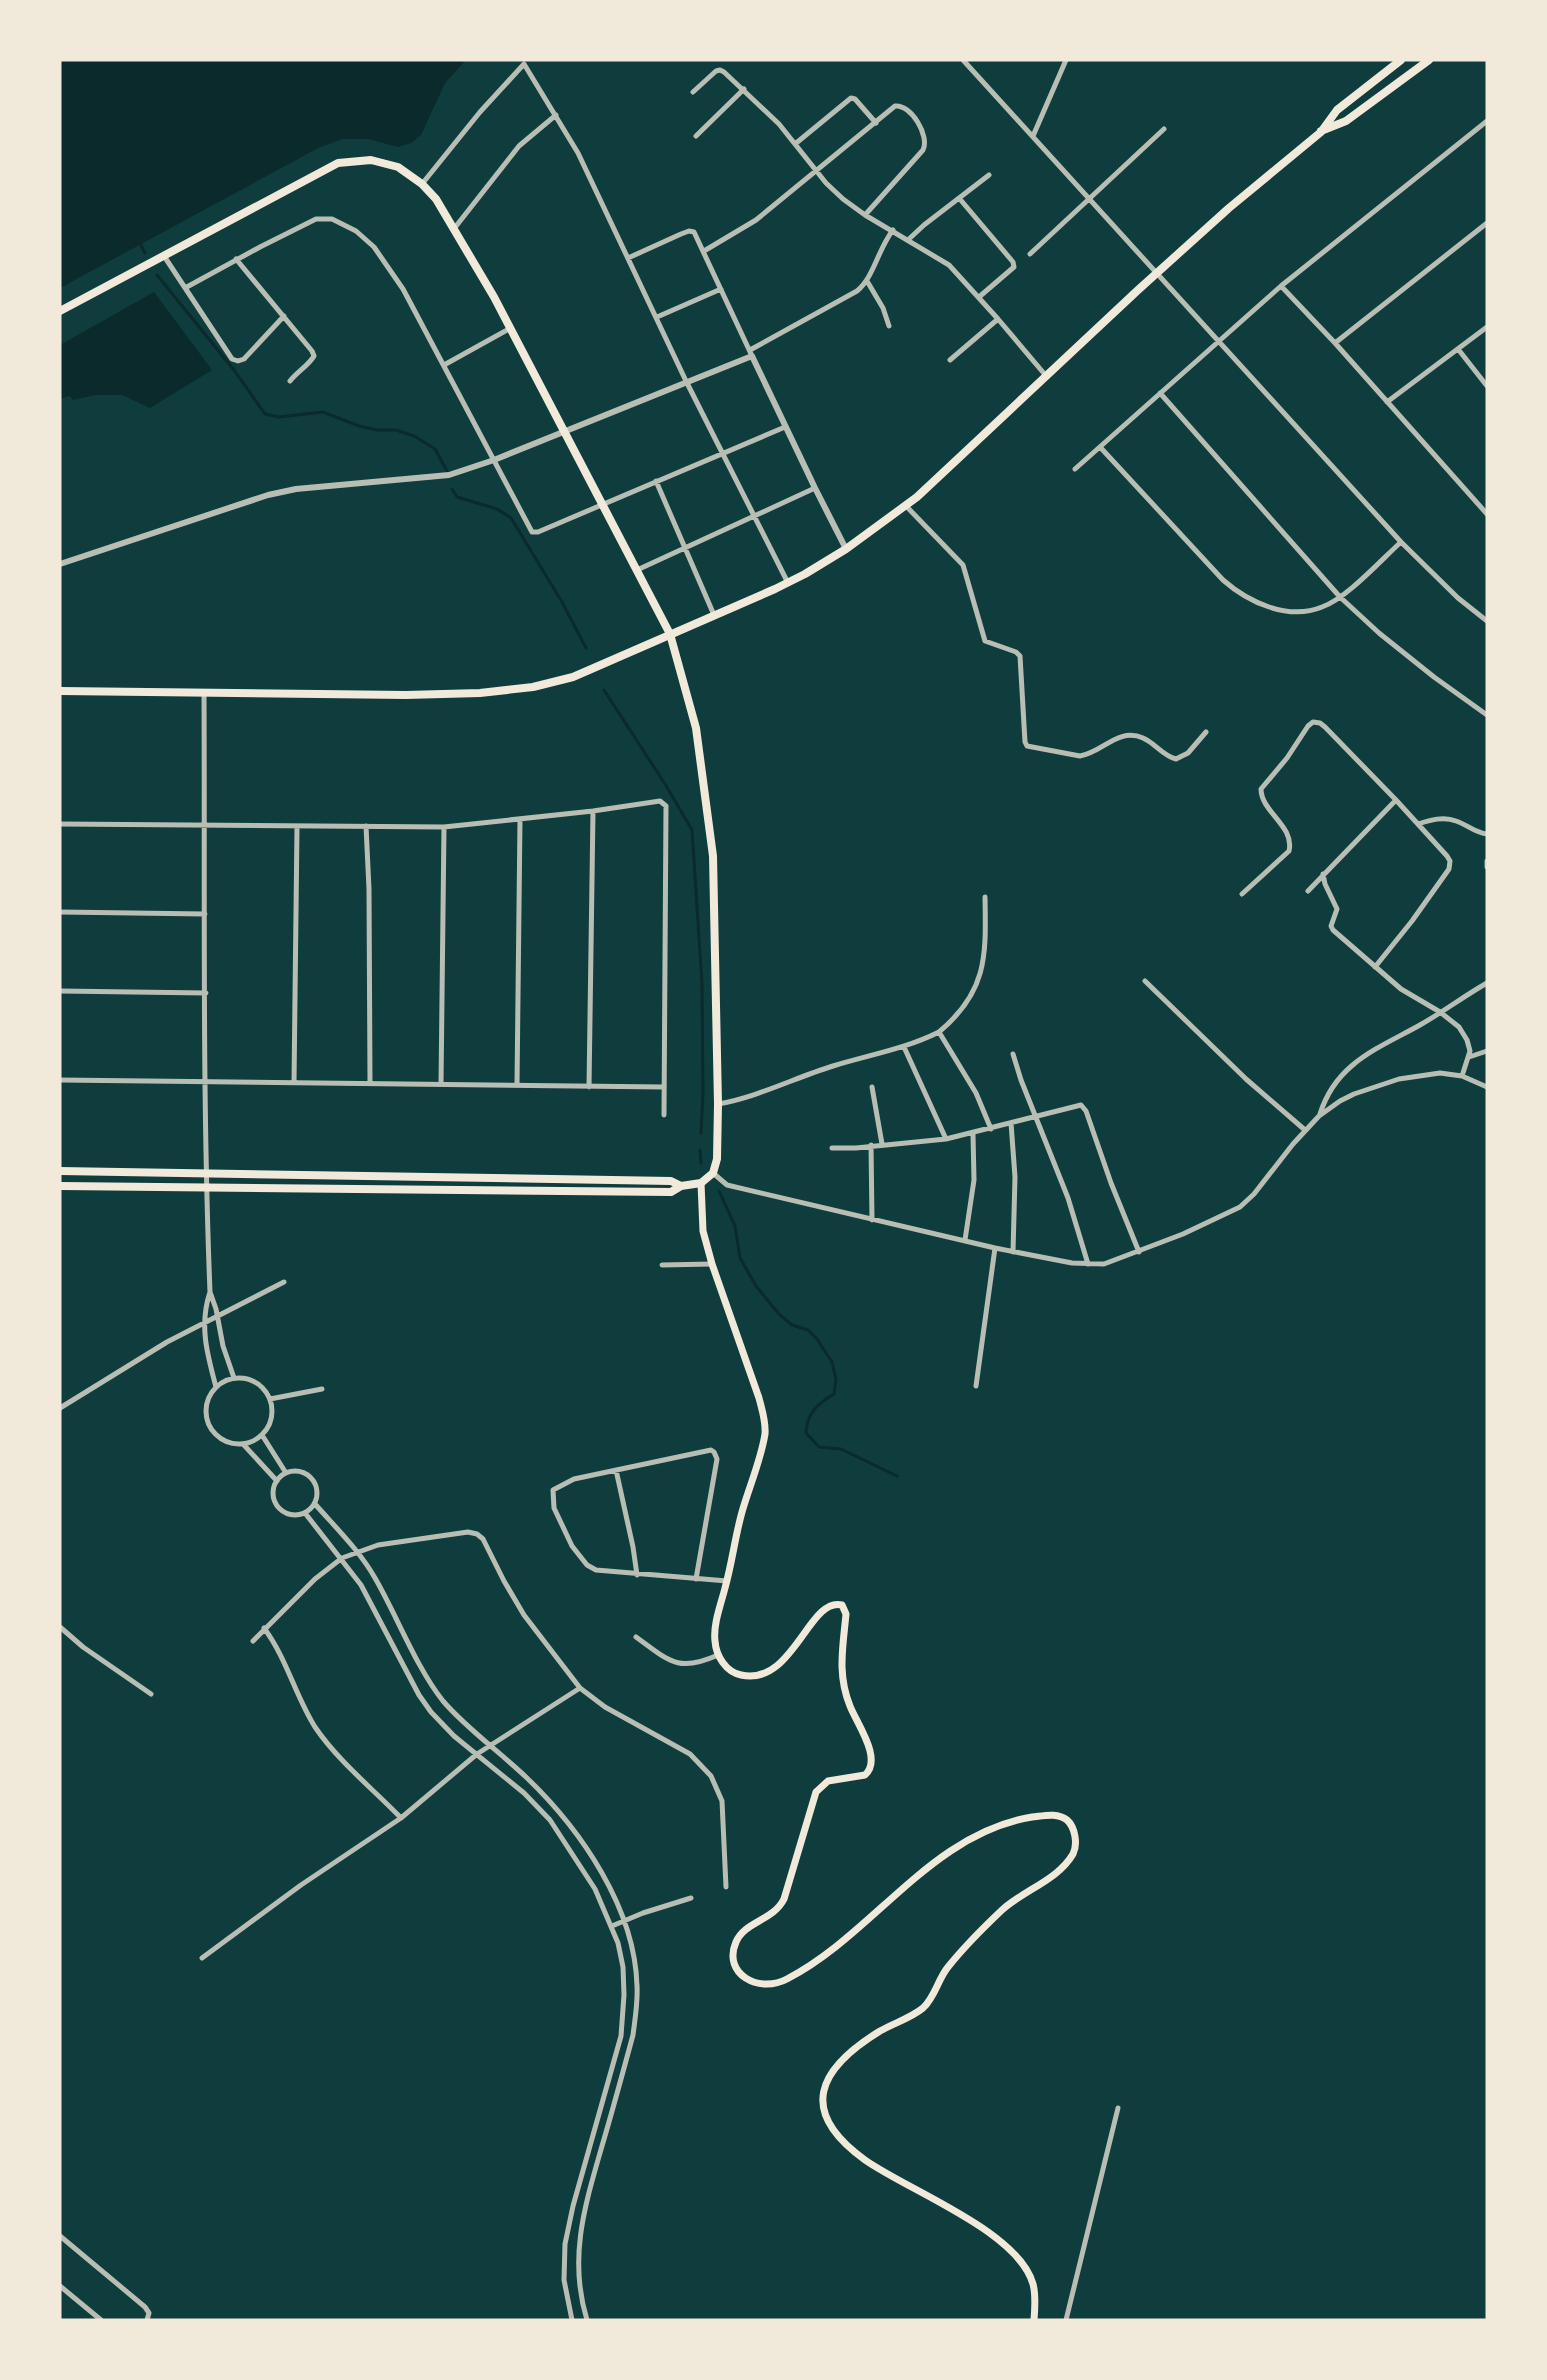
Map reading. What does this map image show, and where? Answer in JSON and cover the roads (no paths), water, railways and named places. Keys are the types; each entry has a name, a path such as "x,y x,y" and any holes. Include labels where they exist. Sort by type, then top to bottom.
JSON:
{"highway":[{"path":"60,691 406,695 503,691 532,687 573,677 788,583 846,549 906,506 1229,208 1321,132 1337,110 1401,60"},
{"path":"1321,132 1346,121 1429,60"}],"main road":[{"path":"60,311 338,163 356,160 384,163 406,172 436,199 494,297 670,634 696,728 713,856 718,1104 717,1159 713,1173 701,1184 681,1186 671,1192 60,1186"},
{"path":"60,1171 205,1175 475,1176 671,1181 681,1186"},
{"path":"475,1176 475,1189"},
{"path":"701,1184 704,1231 712,1264 764,1415 765,1432 741,1516 714,1634 718,1655 728,1668 739,1675 763,1676 787,1656 824,1610 833,1604 842,1605 846,1614 841,1681 850,1708 872,1755 870,1768 865,1775 828,1780 819,1787 779,1909 748,1928 735,1943 733,1956 737,1968 746,1978 766,1986 778,1984 808,1967 837,1946 930,1866 970,1838 989,1828 1020,1819 1049,1815 1060,1816 1071,1826 1076,1845 1067,1862 1056,1873 1003,1909 948,1966 927,2003 919,2012 873,2035 837,2065 825,2082 823,2095 826,2116 833,2128 860,2156 892,2178 980,2226 1014,2254 1033,2282 1034,2320"}],"street":[{"path":"963,60 1401,542 1458,598 1487,621"},
{"path":"1033,136 1066,60"},
{"path":"422,184 480,112 524,64 583,163 686,381 788,583"},
{"path":"693,92 720,70 744,89 779,124 816,172 843,199 865,215 909,239 949,265 1047,377"},
{"path":"696,136 744,89"},
{"path":"795,144 851,98 855,99 876,123"},
{"path":"704,251 756,220 895,106 907,108 926,136 927,143 865,215"},
{"path":"453,230 519,146 556,115"},
{"path":"1075,469 1281,286 1487,121"},
{"path":"1030,254 1164,129"},
{"path":"909,239 989,175"},
{"path":"959,198 1013,262 1012,271 979,297"},
{"path":"185,288 236,259 316,219 332,219 341,222 367,240 379,253 403,289 532,532 538,532 785,427"},
{"path":"1335,343 1487,223"},
{"path":"60,564 268,495 296,489 449,475 565,432 751,353 858,291 867,281 882,246 893,230"},
{"path":"628,258 691,231 697,235 785,427 846,549"},
{"path":"164,256 232,359 238,362 250,354 284,316"},
{"path":"236,259 314,356 290,381"},
{"path":"867,281 883,308 889,326"},
{"path":"1281,286 1335,343 1487,514"},
{"path":"657,316 722,289"},
{"path":"950,360 998,319"},
{"path":"1387,402 1487,327"},
{"path":"444,365 509,329"},
{"path":"1458,349 1487,386"},
{"path":"1160,393 1340,597 1425,670 1487,715"},
{"path":"1100,447 1234,590 1263,605 1298,611 1322,608 1340,597 1401,542"},
{"path":"656,481 714,615"},
{"path":"637,570 815,488"},
{"path":"906,506 963,565 985,641 1016,652 1020,656 1027,746 1080,756 1089,755 1112,739 1133,736 1143,738 1170,758 1176,759 1188,753 1206,732"},
{"path":"204,693 206,993 204,1082 210,1292 223,1346 234,1378"},
{"path":"1242,894 1289,850 1289,836 1263,800 1261,789 1287,758 1308,726 1313,722 1320,723 1418,824 1450,861 1449,869 1413,921 1376,967"},
{"path":"60,824 444,827 592,811 660,801 666,806 664,1114"},
{"path":"1308,891 1396,801"},
{"path":"589,1087 592,811"},
{"path":"517,1085 520,819"},
{"path":"1418,824 1431,820 1450,819 1473,831 1487,834"},
{"path":"366,826 369,889 370,1082"},
{"path":"294,1083 297,827"},
{"path":"441,1084 444,827"},
{"path":"1487,861 1487,867"},
{"path":"1323,874 1325,884 1337,909 1331,926 1333,930 1401,989 1440,1012 1464,1033 1469,1046 1469,1057 1462,1076"},
{"path":"718,1104 741,1100 832,1066 904,1047 939,1032 952,1021 981,976 986,934 985,897"},
{"path":"60,912 205,914"},
{"path":"1145,981 1246,1079 1305,1130"},
{"path":"1319,1116 1325,1096 1345,1071 1380,1044 1422,1024 1487,983"},
{"path":"60,991 206,993"},
{"path":"939,1032 976,1093 992,1129"},
{"path":"904,1047 946,1139"},
{"path":"1469,1057 1487,1051"},
{"path":"1013,1054 1068,1198 1088,1264"},
{"path":"713,1173 727,1185 873,1220 994,1248 1088,1264 1104,1264 1139,1252 1240,1207 1254,1194 1319,1116 1354,1094 1399,1079 1440,1073 1462,1076 1487,1087"},
{"path":"60,1080 664,1087"},
{"path":"872,1087 882,1144"},
{"path":"832,1148 946,1139 973,1134 1076,1105 1083,1107 1139,1252"},
{"path":"1011,1123 1015,1177 1013,1251"},
{"path":"965,1240 974,1180 973,1134"},
{"path":"871,1145 873,1220"},
{"path":"976,1386 994,1248"},
{"path":"662,1265 712,1264"},
{"path":"60,1408 123,1368 204,1322 284,1282"},
{"path":"210,1292 204,1322 206,1351 216,1387"},
{"path":"234,1378 245,1378 256,1382 270,1399 272,1417 262,1435 254,1441 243,1444 231,1444 219,1438 206,1419 209,1396 216,1387 234,1378"},
{"path":"270,1399 322,1389"},
{"path":"262,1435 286,1473"},
{"path":"243,1444 277,1481"},
{"path":"696,1579 717,1459 711,1450 574,1479 553,1490 554,1508 572,1546 587,1564 596,1570 637,1575 696,1579 727,1581"},
{"path":"616,1470 637,1575"},
{"path":"300,1471 312,1478 318,1490 315,1504 305,1513 291,1515 279,1508 273,1495 277,1481 286,1473 300,1471"},
{"path":"315,1504 358,1552 444,1701 527,1778 574,1830 594,1858 624,1921 635,1963 637,1986 633,2035 585,2207 578,2252 578,2275 587,2320"},
{"path":"305,1513 361,1585 419,1695 454,1736 525,1793 550,1820 595,1889 618,1943 623,1966 624,2005 621,2036 573,2206 564,2260 566,2297 572,2320"},
{"path":"254,1641 264,1628 321,1573 342,1558 399,1540 468,1532 477,1534 488,1547 524,1615 580,1688 605,1707 690,1754 711,1776 722,1801 726,1887"},
{"path":"60,1627 83,1647 151,1694"},
{"path":"264,1628 277,1646 306,1712 317,1729 342,1759 401,1818"},
{"path":"636,1637 668,1660 681,1664 699,1664 718,1655"},
{"path":"202,1958 301,1885 401,1818 477,1754 580,1688"},
{"path":"612,1926 691,1898"},
{"path":"610,2071 623,2073"},
{"path":"1066,2320 1118,2108"},
{"path":"573,2206 585,2207"},
{"path":"60,2236 144,2307 149,2313 147,2320"},
{"path":"60,2286 101,2320"}],"water":[{"path":"60,60 466,60 445,83 421,135 411,143 398,147 368,139 343,139 320,147 60,288"},
{"path":"154,292 212,370 150,408 122,395 95,395 73,400 70,396 60,399 60,345"}],"waterway":[{"path":"140,243 145,253"},
{"path":"157,275 234,370 265,414 279,417 323,412 359,426 377,430 396,430 414,436 435,449 447,471"},
{"path":"452,489 457,497 497,509 511,518 562,602 586,648"},
{"path":"604,690 692,830 702,984 701,1133"},
{"path":"700,1150 701,1163"},
{"path":"719,1191 735,1226 740,1258 756,1286 779,1314 792,1325 808,1330 832,1362 836,1379 834,1394 814,1410 808,1420 806,1433 819,1447 841,1449 897,1476"}]}
